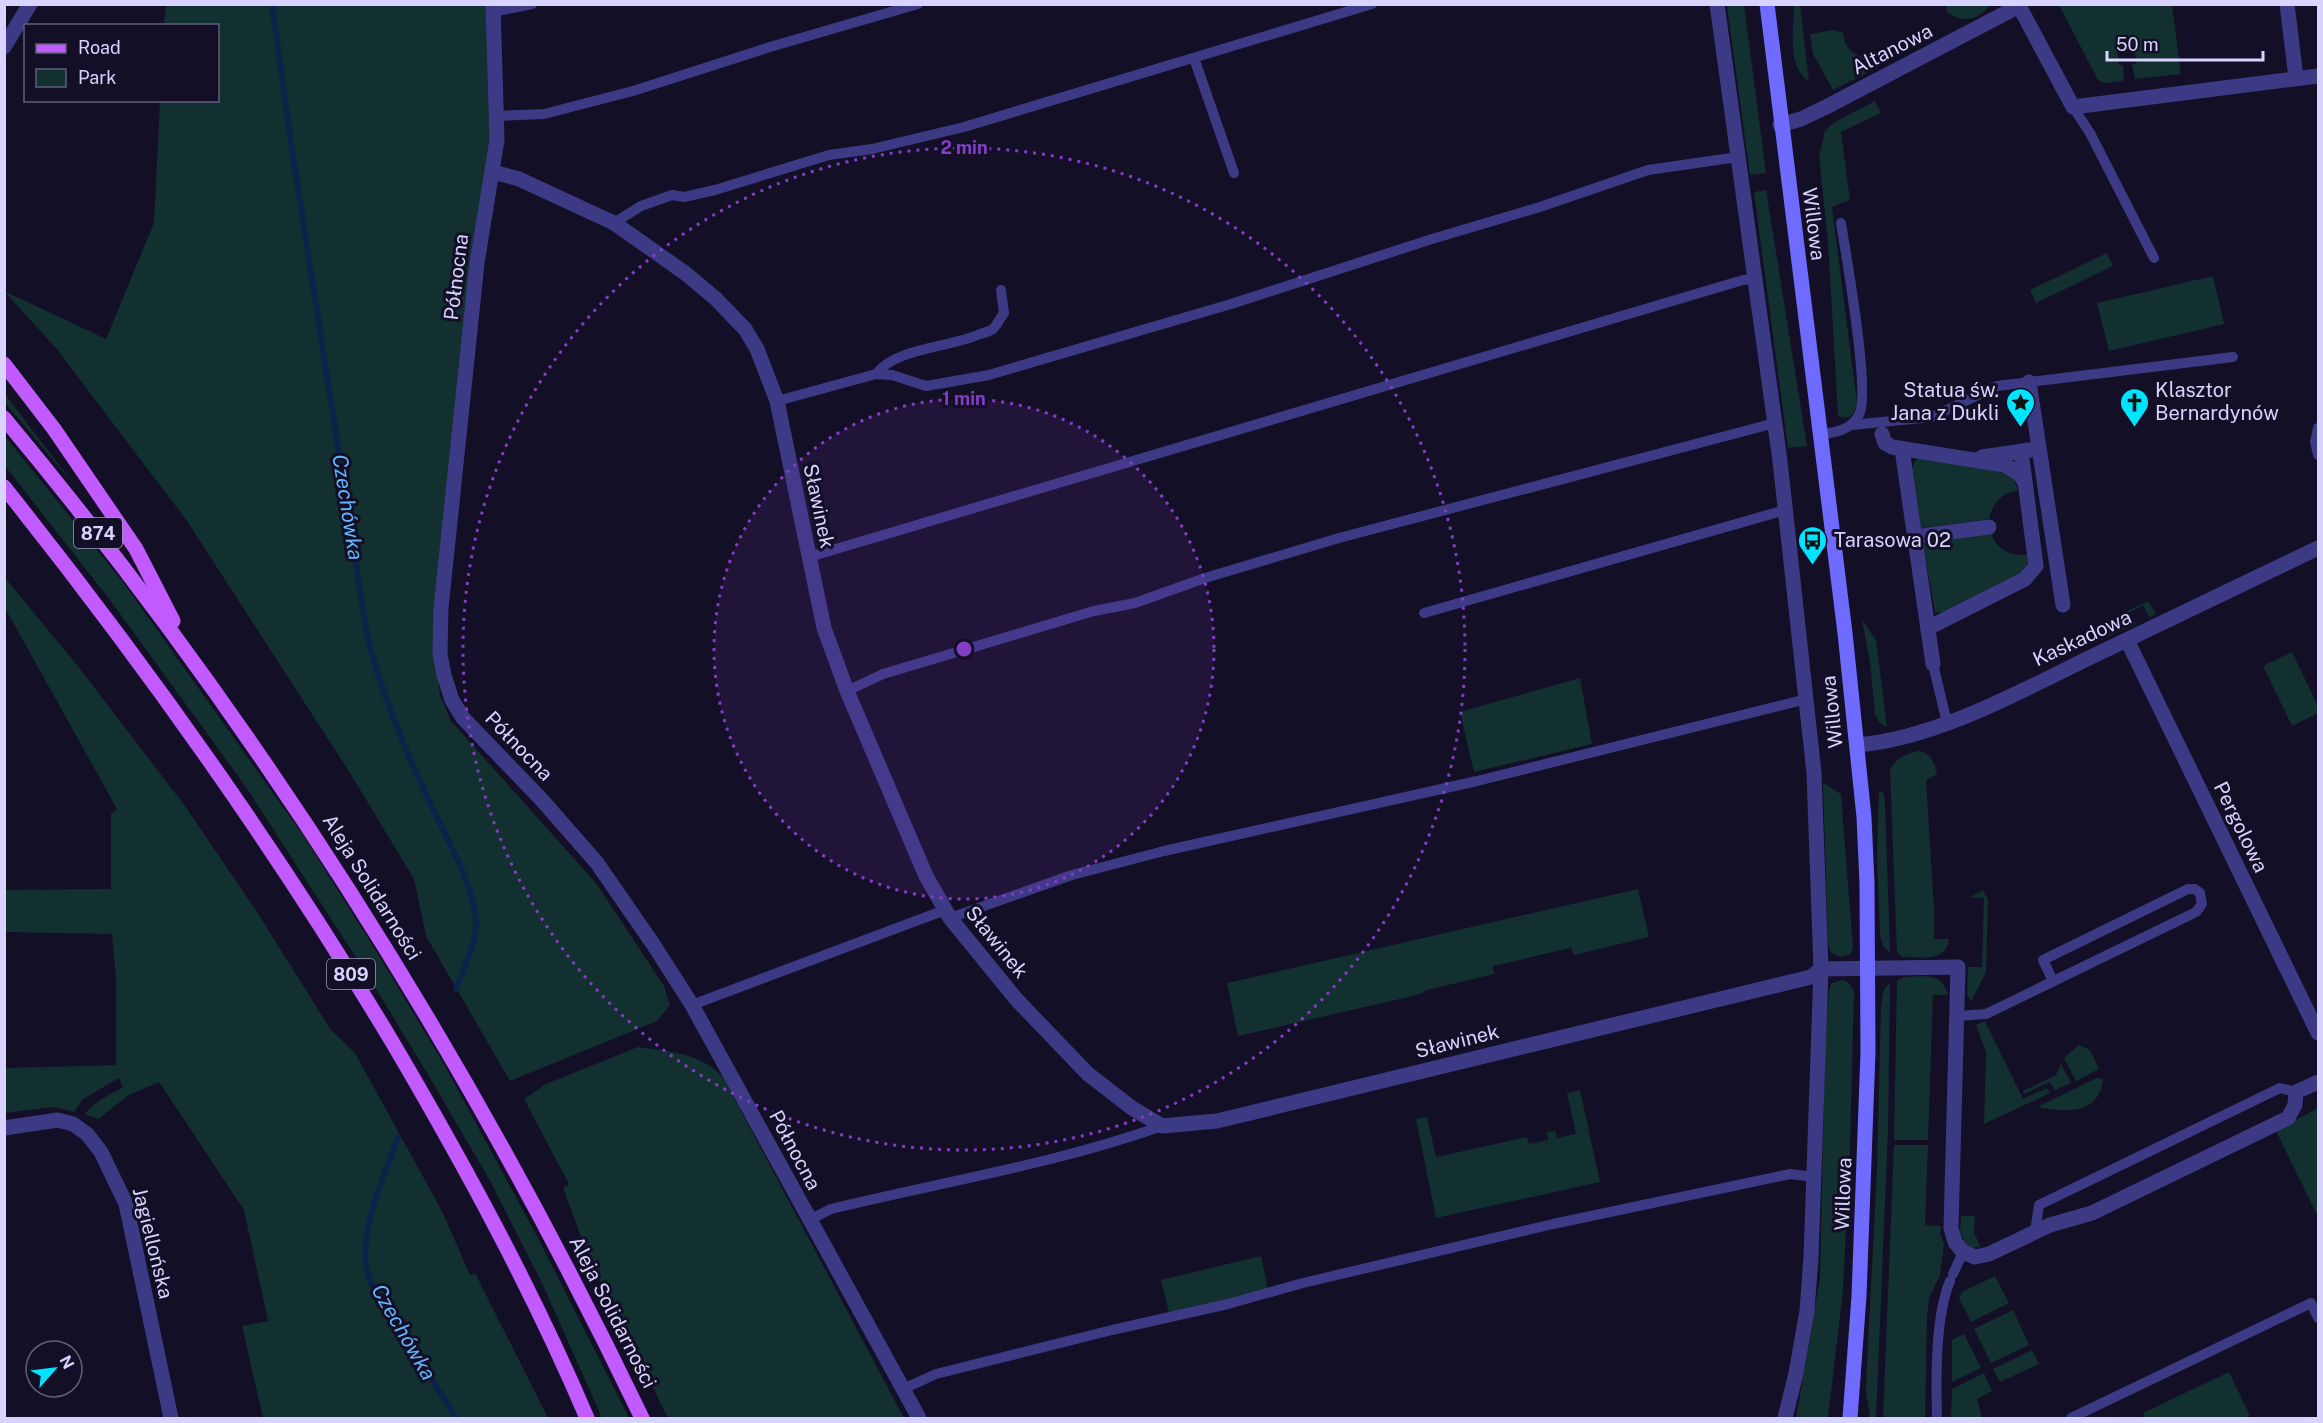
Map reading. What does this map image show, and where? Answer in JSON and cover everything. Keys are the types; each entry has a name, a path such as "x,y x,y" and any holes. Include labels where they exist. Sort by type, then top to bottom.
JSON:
{"main road":[{"path":"4,364 54,429 136,549 187,651"},
{"name":"Aleja Solidarności","path":"4,418 101,537 187,651 318,841 454,1060 554,1242 642,1419"},
{"name":"809","path":"4,487 102,611 170,703 248,815 339,955 431,1109 490,1215 545,1324 588,1419"}],"street":[{"path":"4,47 30,4"},
{"path":"1717,4 1775,423 1814,773 1821,969 1814,1177 1807,1311 1785,1419"},
{"name":"Willowa","path":"1767,4 1780,125 1845,633 1864,817 1868,968 1865,1154 1858,1318 1850,1419"},
{"path":"2287,4 2296,78"},
{"name":"Altanowa","path":"1780,125 1802,119 1826,108 2018,5 2073,107"},
{"name":"Północna","path":"493,8 498,116 493,172 477,263 441,608 440,654 444,675 452,700 463,718 541,799 597,862 692,1005 919,1419"},
{"path":"2073,107 2319,76"},
{"name":"Sławinek","path":"493,172 519,179 614,223 685,273 715,298 745,329 757,349 777,401 824,628 847,691 926,876 947,914 1016,999 1088,1074 1132,1108 1162,1126 1216,1121 1811,977 1821,969 1958,967 1958,1016"},
{"path":"2029,382 2063,605"},
{"path":"1882,434 1888,446 2005,465 2018,473 2025,482"},
{"path":"1970,458 2039,448"},
{"path":"1902,449 1933,664"},
{"path":"1928,628 2007,589 2032,573 2036,566 2020,451"},
{"path":"1914,537 1989,527"},
{"name":"Kaskadowa","path":"1857,745 1895,740 1947,723 2319,548"},
{"name":"Pergolowa","path":"2127,640 2319,1033"},
{"path":"1958,1016 1951,1228 1955,1242 1962,1252 1975,1257 1989,1254 2050,1225 2092,1213 2288,1118 2295,1105 2296,1092 2319,1082"},
{"name":"Jagiellońska","path":"4,1128 58,1120 73,1124 87,1134 101,1152 126,1204 171,1419"}],"lane":[{"path":"493,8 532,4"},
{"path":"498,116 544,114 633,91 770,47 918,4"},
{"path":"614,223 641,206 672,195 684,197 715,190 829,155 872,149 964,127 1372,4"},
{"path":"1194,58 1234,173"},
{"path":"2073,107 2090,133 2154,258"},
{"path":"777,401 876,374 892,375 926,386 989,375 1231,304 1432,239 1540,207 1647,170 1738,157"},
{"path":"1841,223 1860,356 1863,400 1860,414 1851,425"},
{"path":"809,557 1732,284 1756,279"},
{"path":"876,374 884,364 924,350 971,339 993,329 1004,313 1000,290"},
{"path":"1819,434 1836,432 1851,425 1932,417 1997,386 2234,357"},
{"path":"847,691 883,674 1094,610 1135,603 1205,578 1339,538 1775,423"},
{"path":"2319,428 2315,442 2319,455"},
{"path":"1424,613 1785,510"},
{"path":"1933,664 1947,723"},
{"path":"692,1005 947,914 1072,875 1164,851 1477,781 1807,699"},
{"path":"1958,1016 1986,1014 2196,912 2202,904 2200,893 2188,889 2043,960 2053,981"},
{"path":"2035,1232 2039,1205 2280,1088 2296,1092"},
{"path":"809,1220 831,1209 1043,1161 1118,1141 1162,1126"},
{"path":"903,1389 936,1374 1553,1224 1790,1174 1814,1177"},
{"path":"1937,1419 1939,1338 1944,1295 1962,1252"},
{"path":"2071,1419 2311,1303 2319,1318"}],"green space":[{"path":"1946,4 1990,5 1976,17 1965,19 1947,12"},
{"path":"166,5 487,5 494,126 433,642 440,695 451,721 596,883 664,986 670,1005 657,1021 510,1081 426,936 414,879 350,773 187,521 56,348 4,291 106,339 154,223 160,102 219,102 219,24 164,24"},
{"path":"1727,5 1744,5 1766,173 1750,175"},
{"path":"1794,5 1800,5 1809,82 1802,75 1794,57"},
{"path":"2059,5 2172,5 2181,74 2135,79 2132,64 2137,63 2134,49 2117,52 2119,65 2123,65 2123,81 2104,83 2098,80"},
{"path":"1834,30 1843,33 1848,48 1860,56 1879,50 1882,54 1875,69 1833,90 1813,54 1810,34"},
{"path":"1875,101 1881,113 1841,132 1850,200 1832,207 1857,403 1852,416 1846,418 1838,416 1828,241 1819,156 1825,131 1833,123"},
{"path":"1766,190 1807,446 1788,448 1754,192"},
{"path":"2107,253 2113,266 2036,303 2030,290"},
{"path":"2213,276 2224,324 2109,351 2097,303"},
{"path":"4,393 75,486 5,403"},
{"path":"4,435 123,582 303,835 445,1066 539,1240 629,1418 602,1418 542,1283 489,1179 375,987 246,787 110,600 5,466"},
{"path":"1919,458 2004,471 2013,478 2018,490 1999,500 1989,519 1920,528 1912,469"},
{"path":"1992,534 1997,544 2005,551 2027,555 2028,562 2024,571 1944,613 1935,612 1923,544"},
{"path":"5,578 77,665 185,806 255,909 331,1030 355,1053 443,1213 470,1275 475,1273 548,1418 263,1418 242,1326 268,1321 244,1210 159,1082 129,1095 98,1119 85,1114 97,1102 123,1087 119,1078 83,1099 74,1112 54,1107 5,1113 5,1068 116,1065 116,978 112,934 5,932 4,890 111,889 111,814 117,809 5,608"},
{"path":"2148,601 2156,614 2149,617 2143,605 2130,612 2136,624 2101,640 2096,626"},
{"path":"1862,620 1876,640 1887,727 1880,723 1875,715 1870,662"},
{"path":"2292,652 2318,706 2318,713 2292,726 2263,666"},
{"path":"1580,678 1592,744 1474,772 1460,712"},
{"path":"1918,751 1926,753 1931,758 1937,774 1926,780 1934,939 1949,939 1943,952 1924,958 1902,957 1897,952 1890,770 1902,757"},
{"path":"1823,783 1841,794 1853,949 1849,955 1841,957 1831,953 1828,944"},
{"path":"1879,791 1884,793 1885,804 1890,953 1884,947 1880,936 1877,853"},
{"path":"1638,889 1649,937 1574,955 1571,948 1493,966 1494,974 1423,991 1413,996 1238,1036 1227,983"},
{"path":"1983,890 1988,900 1986,972 1971,1002 1967,994 1968,967 1982,967 1984,898 1970,897"},
{"path":"1925,976 1937,979 1945,987 1948,995 1933,995 1928,1140 1894,1140 1897,981 1904,977"},
{"path":"1842,980 1850,984 1854,992 1843,1290 1828,1418 1796,1418 1820,1278 1825,1047 1829,989 1832,983"},
{"path":"1890,983 1888,1131 1876,1418 1870,1418 1866,1391 1877,1170 1881,1006 1884,989"},
{"path":"1985,1021 2023,1099 2047,1088 2050,1093 1984,1124 1986,1052 1976,1025"},
{"path":"2079,1045 2090,1050 2099,1069 2076,1081 2064,1058"},
{"path":"638,1047 684,1054 704,1063 723,1077 904,1418 668,1418 590,1261 563,1188 569,1184 524,1099 546,1084"},
{"path":"2061,1064 2071,1083 2055,1090 2050,1082 2024,1094 2023,1091 2056,1075"},
{"path":"2097,1078 2103,1079 2100,1090 2096,1099 2089,1105 2072,1110 2039,1106"},
{"path":"1580,1090 1600,1182 1436,1218 1416,1119 1427,1117 1436,1157 1527,1137 1529,1144 1548,1140 1547,1132 1555,1131 1557,1138 1576,1134 1567,1093"},
{"path":"2318,1108 2318,1217 2276,1131"},
{"path":"1894,1145 1928,1145 1925,1225 1941,1226 1940,1234 1944,1244 1940,1275 1929,1298 1925,1418 1883,1418"},
{"path":"1961,1216 1975,1216 1974,1233 1981,1247 1968,1248 1960,1232"},
{"path":"1261,1256 1269,1294 1169,1313 1161,1280"},
{"path":"1995,1276 2009,1303 1971,1322 1959,1298 1962,1292"},
{"path":"2013,1310 2029,1345 1991,1363 1974,1329"},
{"path":"1964,1334 1981,1368 1952,1382 1952,1340"},
{"path":"2032,1350 2039,1364 2000,1382 1993,1369"},
{"path":"2229,1372 2250,1416 2245,1418 2146,1418 2143,1413"},
{"path":"1984,1373 1992,1391 1977,1399 1982,1418 1951,1418 1952,1389"}],"waterway":[{"name":"Czechówka","path":"272,4 291,143 367,635 394,720 458,860 474,904 475,937 456,989"},
{"name":"Czechówka","path":"398,1137 370,1218 365,1251 366,1265 372,1285 383,1305 456,1418"}],"place":[{"name":"Statua św. Jana z Dukli","path":"2020,428"},
{"name":"Klasztor Bernardynów","path":"2134,428"},
{"name":"Tarasowa 02","path":"1813,566"}]}
